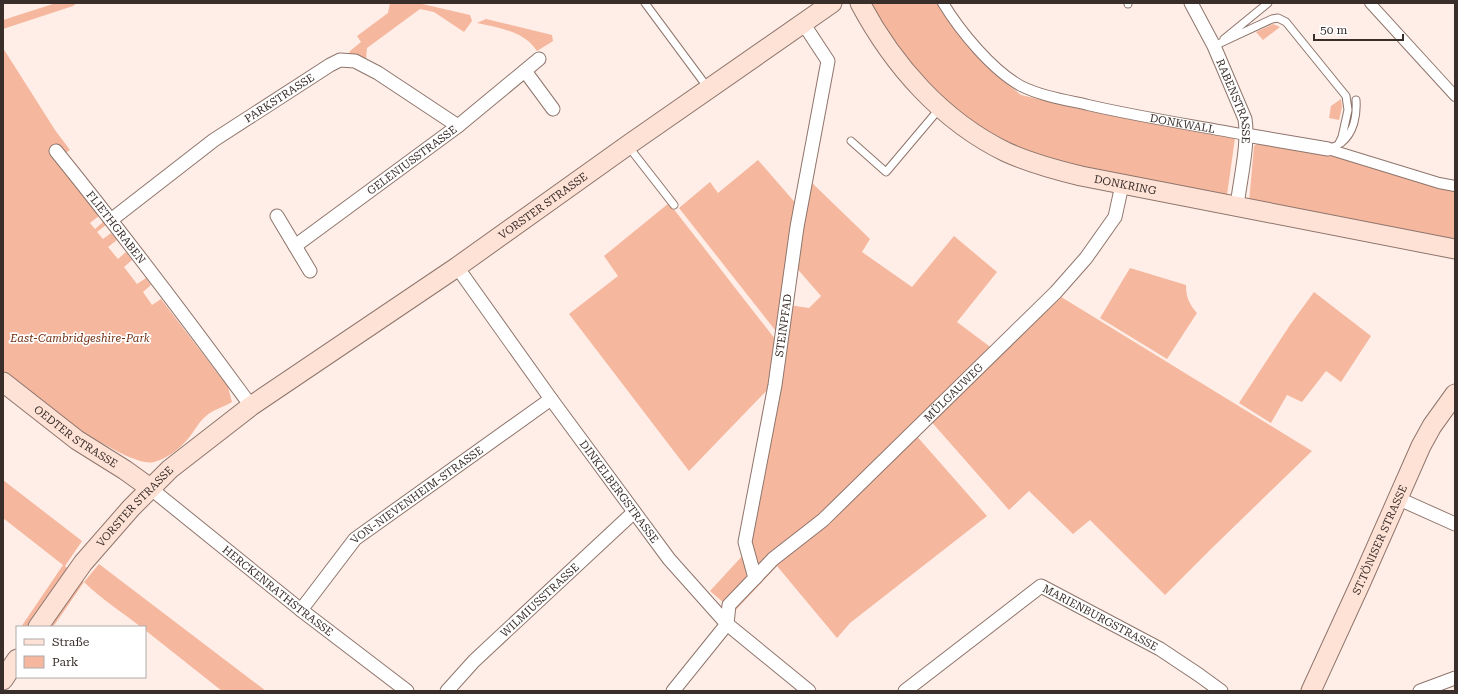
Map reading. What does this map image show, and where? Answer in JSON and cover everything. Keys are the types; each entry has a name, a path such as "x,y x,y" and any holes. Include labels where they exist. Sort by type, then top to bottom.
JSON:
{"main road":[{"name":"VORSTER STRASSE","path":"39,626 83,563 130,508 170,469 251,406 457,267 628,145 832,3"},
{"name":"DONKRING","path":"860,3 897,60 916,84 965,128 980,138 1017,157 1060,171 1122,185 1455,249"},
{"name":"OEDTER STRASSE","path":"3,382 77,440 125,470 150,488"},
{"name":"ST.TÖNISER STRASSE","path":"1311,691 1426,435 1455,394"},
{"path":"3,680 16,660"}],"street":[{"name":"DONKWALL","path":"943,3 962,30 988,60 1011,79 1031,90 1101,108 1246,135 1332,147 1439,183 1455,186"},
{"name":"RABENSTRASSE","path":"1191,3 1214,46 1245,119 1246,135 1237,206"},
{"path":"1370,3 1455,96"},
{"name":"STEINPFAD","path":"755,578 745,542 775,385 797,226 828,61 803,23"},
{"name":"GELENIUSSTRASSE","path":"295,246 458,126 539,59"},
{"name":"PARKSTRASSE","path":"111,220 214,140 340,60 355,61 378,73 458,126"},
{"path":"525,71 553,109"},
{"name":"FLIETHGRABEN","path":"56,151 111,220 251,406"},
{"name":"MÜLGAUWEG","path":"755,578 773,559 823,520 1056,292 1086,258 1115,217 1122,185"},
{"path":"277,216 310,271"},
{"name":"DINKELBERGSTRASSE","path":"457,267 551,399 669,559 727,624 809,691"},
{"name":"VON-NIEVENHEIM-STRASSE","path":"301,610 355,539 551,399"},
{"name":"HERCKENRATHSTRASSE","path":"150,488 301,610 407,691"},
{"path":"1397,498 1455,524"},
{"name":"WILMIUSSTRASSE","path":"447,691 474,661 634,512"},
{"path":"673,691 727,624 729,605 755,578"},
{"name":"MARIENBURGSTRASSE","path":"905,691 1041,586 1160,649 1221,691"},
{"path":"1420,691 1455,678"}],"lane":[{"path":"645,3 709,89"},
{"path":"1214,46 1268,3"},
{"path":"1214,46 1272,19 1278,18 1286,22 1346,96 1348,110 1342,137 1332,147"},
{"path":"1332,147 1348,136 1352,130 1357,108 1356,100"},
{"path":"851,141 886,172 941,108"},
{"path":"628,145 674,205"}],"green space":[{"path":"56,3 77,3 73,6 3,29 3,20"},
{"path":"390,3 418,3 470,15 472,21 464,32 434,12 420,9 367,48 366,60 349,54 350,51 361,42 357,36 388,13"},
{"path":"867,3 939,3 968,44 994,73 1021,95 1103,114 1235,138 1227,195 1224,197 1082,171 992,138 920,79"},
{"path":"486,19 552,35 553,41 537,51 532,44 510,31 477,23"},
{"path":"1273,24 1280,27 1263,40 1256,32"},
{"name":"East-Cambridgeshire-Park","path":"3,48 55,130 70,150 56,159 99,216 90,223 95,229 103,222 106,225 97,232 103,239 111,233 117,240 108,247 118,259 126,252 132,260 124,267 137,284 146,278 151,285 143,292 152,305 161,299 228,387 232,402 209,414 201,421 179,448 160,460 154,462 142,461 125,455 105,445 43,404 14,382 3,370"},
{"path":"1341,99 1342,107 1339,120 1329,118 1331,106"},
{"path":"1260,142 1298,148 1365,163 1455,190 1455,240 1249,202 1254,146"},
{"path":"758,160 798,206 779,335 679,208 710,182 718,193"},
{"path":"809,180 870,239 862,252 912,287 954,236 997,272 957,322 993,349 821,517 758,569 747,543 789,305 809,308 821,296 794,265"},
{"path":"669,203 775,339 773,384 689,471 569,314 618,276 604,256"},
{"path":"1130,268 1186,285 1188,300 1197,313 1167,359 1100,318"},
{"path":"1314,292 1371,336 1341,382 1326,371 1302,402 1287,395 1271,423 1239,403 1290,325"},
{"path":"1058,295 1312,451 1165,595 1090,520 1073,534 1029,491 1009,510 929,419"},
{"path":"914,433 987,516 850,623 837,638 777,566 733,613 731,611 774,563"},
{"path":"3,480 82,541 65,566 69,570 32,626 22,626 63,565 3,518"},
{"path":"744,554 751,574 725,604 710,591"},
{"path":"99,564 266,691 222,691 146,631 146,626 140,626 104,600 84,582"},
{"path":"81,580 84,582 54,626 50,626"}]}
